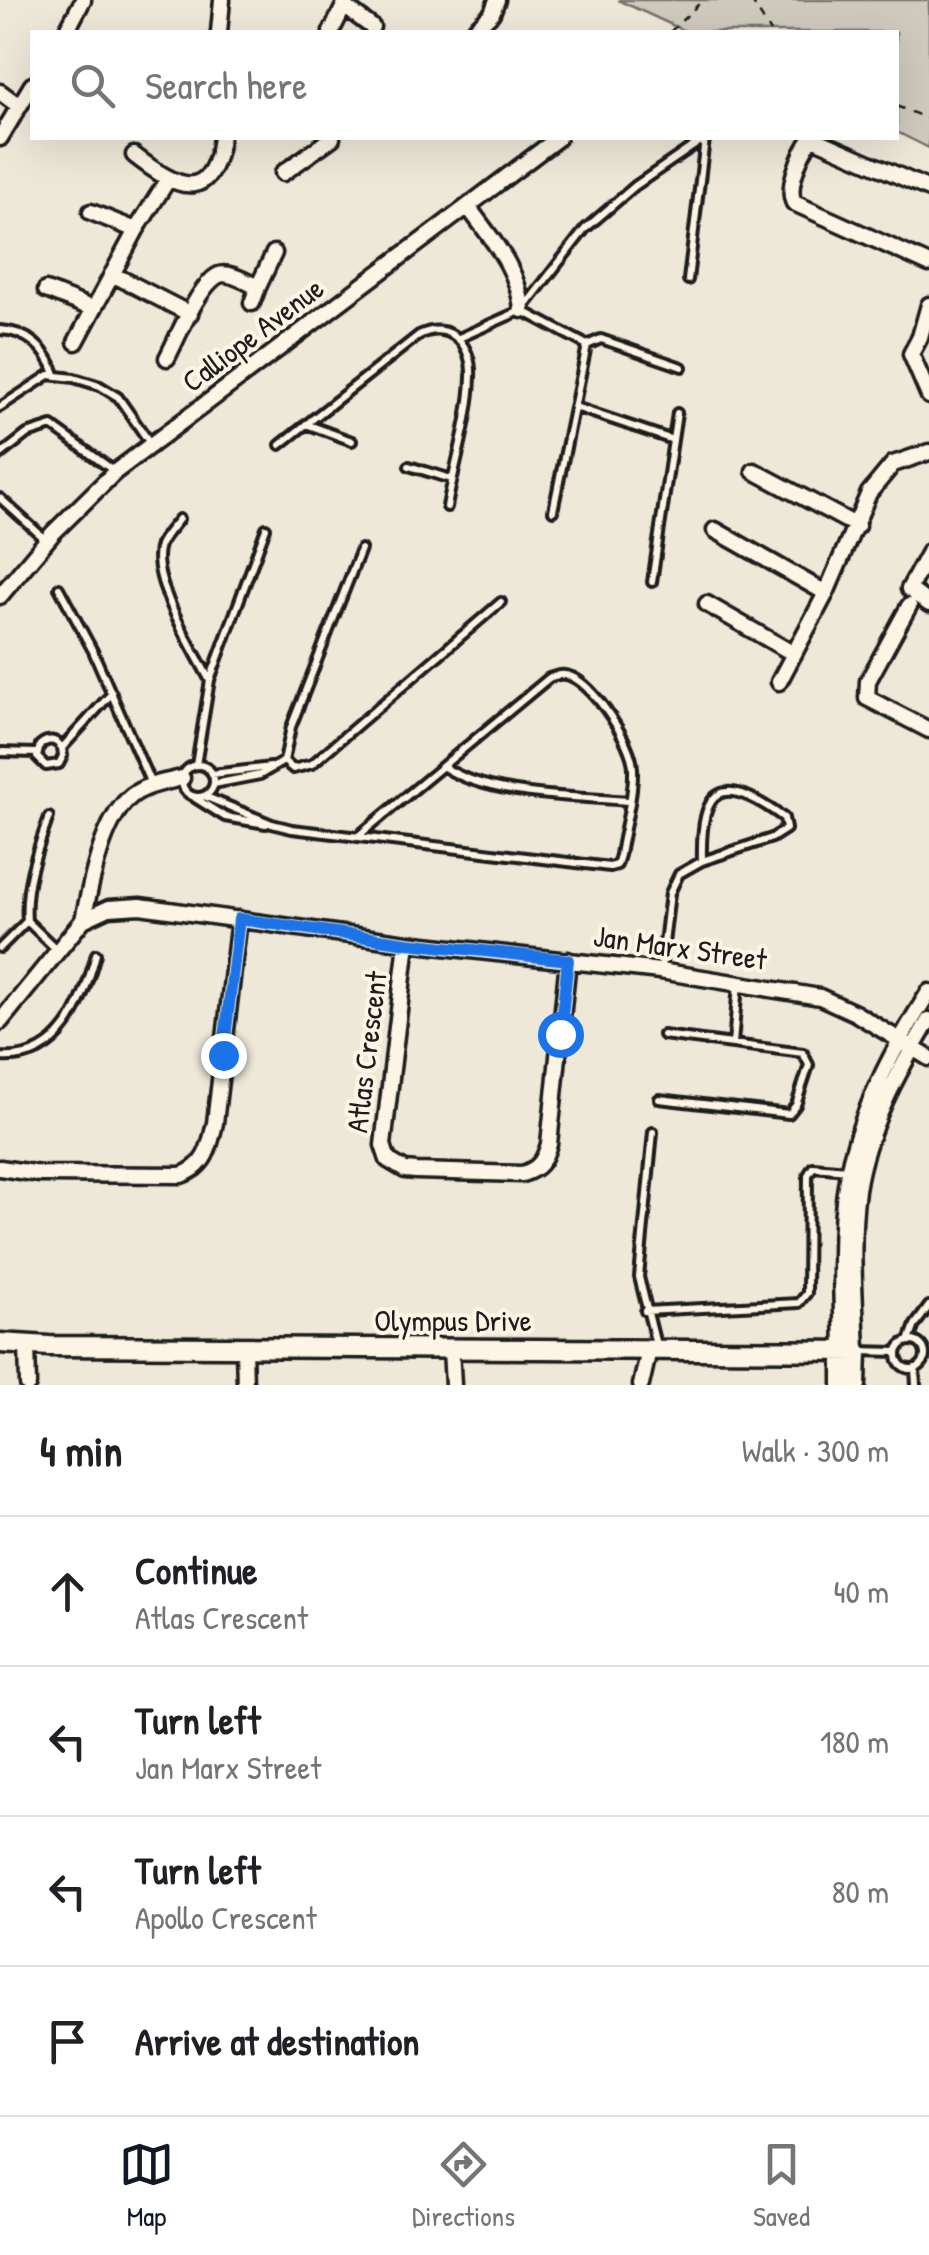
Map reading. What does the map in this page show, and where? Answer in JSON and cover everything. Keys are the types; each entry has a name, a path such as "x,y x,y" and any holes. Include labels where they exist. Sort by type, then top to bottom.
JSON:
{"street":[{"path":"67,30 83,0"},
{"path":"220,30 222,0"},
{"path":"474,30 492,14 497,0"},
{"path":"332,30 345,3 372,27"},
{"path":"0,138 30,88"},
{"path":"0,92 19,106"},
{"path":"134,155 168,181 194,182 212,174 220,140"},
{"path":"283,173 329,140"},
{"name":"Calliope Avenue","path":"0,596 5,575 115,472 555,140"},
{"path":"810,140 790,192 794,204 929,264"},
{"path":"817,140 929,189"},
{"path":"76,342 91,308 168,181"},
{"path":"468,208 511,268 520,290 522,310"},
{"path":"91,212 136,230"},
{"path":"252,303 274,253"},
{"path":"112,274 190,314"},
{"path":"167,358 205,290 222,274 258,287"},
{"path":"46,290 91,308"},
{"path":"929,305 911,354 929,396"},
{"path":"779,682 883,473 893,464 929,452"},
{"path":"754,470 857,526"},
{"path":"715,530 826,593"},
{"path":"929,552 908,589 929,604"},
{"path":"707,604 794,654"},
{"path":"909,606 868,681 867,698 928,727"},
{"path":"0,1022 83,920 98,859 120,806 151,785 182,778"},
{"name":"Jan Marx Street","path":"83,920 109,908 140,906 738,983 820,997 929,1058"},
{"path":"0,1168 40,1174 181,1175 201,1165 215,1122 239,919"},
{"name":"Atlas Crescent","path":"407,943 383,1145 388,1160 416,1171 522,1174 541,1164 549,1144 568,960"},
{"path":"843,1385 850,1352 858,1187 876,1126 929,992"},
{"path":"856,1385 842,1248 849,1170 864,1116 906,1044 929,1020"},
{"name":"Olympus Drive","path":"0,1342 27,1347"},
{"name":"Olympus Drive","path":"0,1353 49,1346 850,1352"},
{"path":"27,1347 28,1385"},
{"path":"244,1348 245,1385"},
{"path":"451,1349 453,1385"},
{"path":"640,1385 653,1350"}],"lane":[{"path":"459,338 522,310 597,218 635,186 702,140"},
{"path":"688,280 705,140"},
{"path":"522,310 587,345"},
{"path":"280,445 419,335 442,329 459,338 468,354 472,379 447,507"},
{"path":"0,330 19,334 41,347 55,374"},
{"path":"587,345 601,339 682,368"},
{"path":"553,510 587,345"},
{"path":"0,406 55,374 110,391 152,445"},
{"path":"574,407 673,440"},
{"path":"652,582 677,413"},
{"path":"305,424 352,442"},
{"path":"0,455 26,434 52,426 115,472"},
{"path":"410,466 451,479"},
{"path":"0,498 46,540"},
{"path":"179,518 160,545 158,558 172,606 210,680"},
{"path":"196,764 210,680 266,528"},
{"path":"361,549 291,727 283,753 284,761 292,769 312,764 502,602"},
{"path":"59,588 112,693 151,785"},
{"path":"214,784 206,766 196,764 186,769 182,778 182,787 193,796 217,813 238,821 357,837 610,867 618,862 628,801 633,769 629,749 594,697 570,676 549,678 357,837"},
{"path":"62,748 48,740 40,744 39,761 50,767 62,760 62,748 112,693"},
{"path":"0,752 37,753"},
{"path":"204,796 214,784 260,775 284,761"},
{"path":"212,774 271,767"},
{"path":"444,767 463,778 511,788 628,801"},
{"path":"660,971 673,882 687,868 772,838 786,828 784,818 741,792 725,790 717,794 707,808 702,862"},
{"path":"193,796 204,796 272,824"},
{"path":"0,948 27,921 28,884 49,817"},
{"path":"27,921 58,951"},
{"path":"0,1057 36,1052 61,1034 81,1004 96,954"},
{"path":"733,1044 738,983"},
{"path":"658,1099 789,1114 810,1065 806,1056 664,1035"},
{"path":"653,1132 639,1266 653,1350"},
{"path":"645,1310 799,1303 807,1293 810,1170 849,1170"},
{"path":"850,1352 897,1352 909,1341 929,1306"},
{"path":"909,1341 920,1344 924,1352 922,1362 915,1368"},
{"path":"897,1352 902,1365 915,1368"},
{"path":"915,1368 916,1385"}],"path":[{"path":"672,30 704,0"},
{"path":"751,0 769,30"},
{"path":"899,107 929,119"}],"shaded area":[{"path":"618,0 929,0 929,148 899,133 899,30 683,30"}],"route":[{"path":"223,1055 239,919 407,943 568,960 560,1034"}]}
